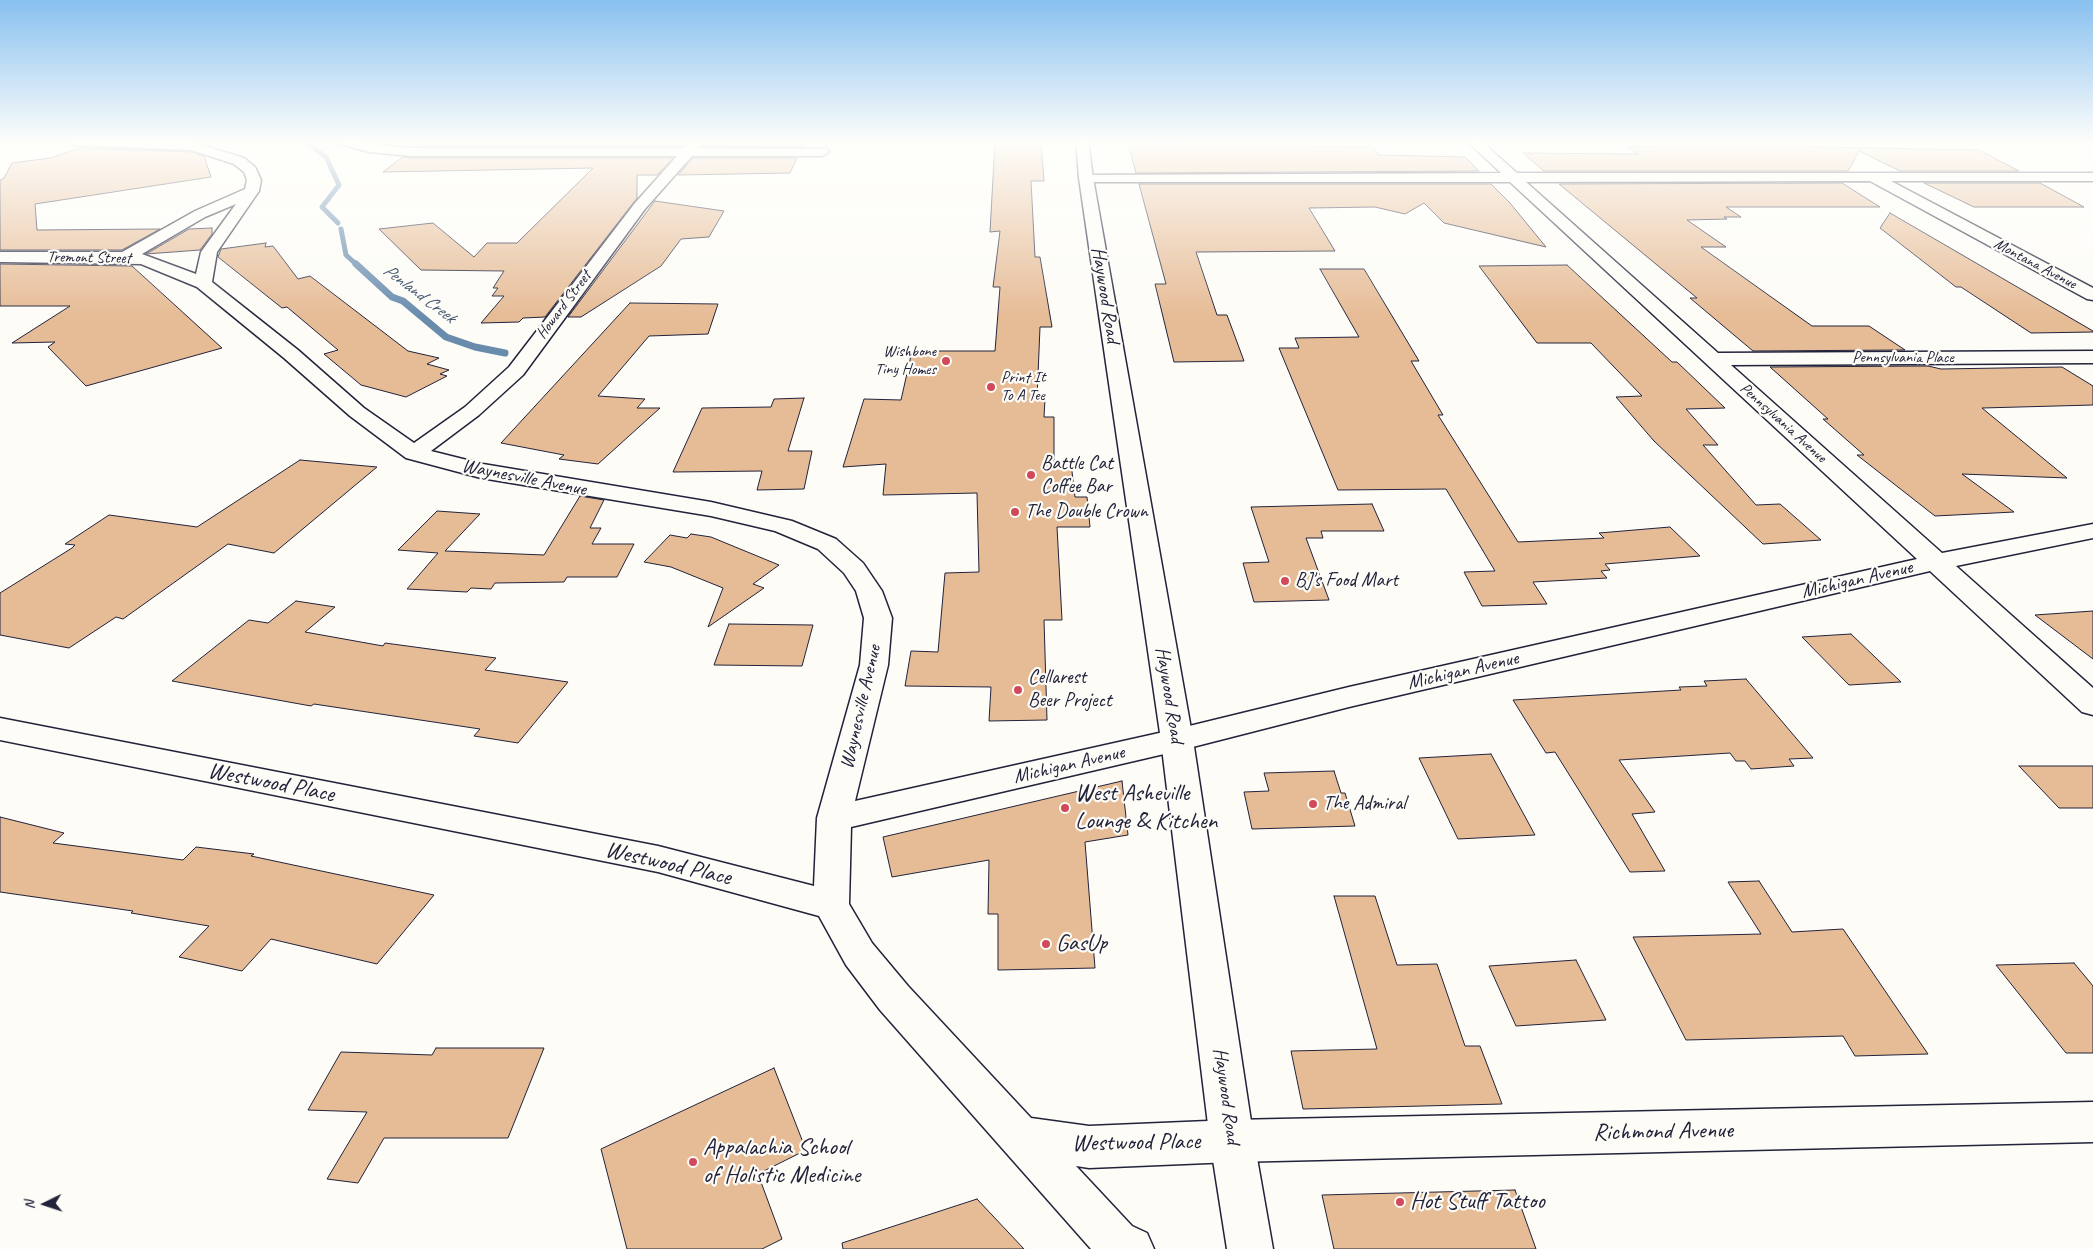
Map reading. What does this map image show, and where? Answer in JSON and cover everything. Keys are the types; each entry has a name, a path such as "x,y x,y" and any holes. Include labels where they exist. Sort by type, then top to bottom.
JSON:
{"street":[{"path":"125,257 200,214 233,199"},
{"path":"203,283 209,252 246,199"},
{"name":"Howard Street","path":"414,453 472,411 516,371 646,199"},
{"name":"Haywood Road","path":"1089,199 1177,740 1232,1141 1250,1249"},
{"name":"Pennsylvania Avenue","path":"1537,199 2093,705"},
{"name":"Montana Avenue","path":"1914,199 2093,295"},
{"name":"Tremont Street","path":"0,257 125,257 144,259 203,283"},
{"name":"Waynesville Avenue","path":"203,283 291,354 357,412 414,453 481,471 711,509 783,526 826,544 854,568 869,591 878,618 874,665 834,818 831,905"},
{"name":"Pennsylvania Place","path":"1713,359 2093,358"},
{"name":"Michigan Avenue","path":"834,818 1177,740 1349,697 1936,562 2093,531"},
{"name":"Westwood Place","path":"0,729 658,860 831,905"},
{"path":"831,905 859,954 894,998 1117,1244 1131,1249"},
{"name":"Richmond Avenue","path":"1232,1141 2093,1122"},
{"name":"Westwood Place","path":"1021,1138 1089,1147 1232,1141"}],"building":[{"path":"0,199 66,199 35,204 37,230 160,229 122,250 0,250"},
{"path":"561,199 636,199 545,317 523,318 519,322 481,323 504,296 492,296 498,288 493,288 504,271 421,270 379,229 433,223 474,257 487,243 517,243"},
{"path":"992,199 1032,199 1035,257 1040,257 1052,327 1040,327 1037,399 1045,399 1044,417 1054,417 1054,464 1071,463 1075,497 1087,497 1090,527 1057,527 1062,620 1044,620 1047,720 989,721 991,687 905,686 911,651 938,652 945,573 979,572 977,493 883,495 886,464 843,467 864,399 901,400 912,351 995,351 1000,287 993,287 1000,231 990,232"},
{"path":"1143,199 1506,199 1546,247 1444,223 1424,203 1405,214 1375,207 1309,208 1335,251 1196,252 1217,315 1227,315 1244,361 1174,362 1155,284 1166,284"},
{"path":"1578,199 1868,199 1880,207 1726,207 1741,217 1687,220 1726,247 1701,247 1812,326 1869,326 1905,350 1753,351 1690,298 1697,298"},
{"path":"1958,199 2070,199 2084,207 1974,207"},
{"path":"655,201 724,211 709,237 681,239 661,266 581,317 568,317"},
{"path":"1890,213 2093,332 2031,333 1961,287 1956,287 1880,228"},
{"path":"212,228 212,234 200,250 146,254 189,229"},
{"path":"266,243 265,247 273,246 298,279 310,276 408,351 439,358 427,364 449,370 440,374 447,376 406,397 361,385 324,354 338,350 287,307 282,308 218,257 221,249"},
{"path":"0,264 132,266 222,348 86,386 48,347 55,342 12,343 70,306 0,306"},
{"path":"1567,265 1672,362 1677,362 1725,408 1686,409 1718,445 1703,445 1756,505 1780,504 1821,540 1763,544 1654,441 1616,397 1642,396 1591,343 1537,343 1479,266"},
{"path":"1320,269 1364,269 1419,361 1411,361 1443,415 1438,415 1518,542 1604,538 1599,533 1670,527 1700,556 1605,564 1610,570 1601,571 1607,578 1533,582 1547,604 1482,606 1464,572 1495,571 1446,489 1338,490 1279,348 1299,348 1295,338 1359,337"},
{"path":"630,303 718,304 708,334 649,336 598,396 645,399 637,408 660,408 598,464 559,459 564,455 501,443"},
{"path":"1928,366 1941,369 2062,367 2093,386 2093,405 1982,408 2067,478 1962,474 2014,512 1935,516 1857,455 1864,455 1823,419 1828,419 1770,367"},
{"path":"804,398 788,451 812,451 804,489 757,490 762,471 673,472 702,408 771,407 774,399"},
{"path":"300,460 377,467 274,553 228,544 123,619 116,617 69,648 0,635 0,593 72,548 75,545 65,544 109,515 197,527"},
{"path":"580,496 604,500 590,528 601,528 592,544 634,544 617,577 567,577 564,582 495,583 491,589 471,588 467,592 407,589 438,553 398,550 437,511 480,514 445,551 544,555"},
{"path":"1372,504 1384,531 1321,531 1323,538 1306,538 1329,600 1254,602 1243,563 1269,562 1251,507"},
{"path":"691,534 711,537 779,565 753,584 764,588 708,627 723,588 671,567 644,562 670,535 687,538"},
{"path":"296,601 335,607 305,632 383,646 385,643 496,658 485,670 568,682 518,743 474,736 480,729 314,704 311,706 172,681 249,620 268,623"},
{"path":"2093,611 2093,659 2035,615"},
{"path":"729,624 813,625 802,666 714,665"},
{"path":"1851,634 1901,682 1849,685 1802,637"},
{"path":"1746,679 1813,758 1789,759 1794,766 1751,769 1745,761 1736,761 1730,753 1619,760 1655,812 1632,814 1665,871 1630,872 1555,752 1546,753 1513,700 1681,690 1679,687 1707,686 1704,681"},
{"path":"1491,754 1535,835 1458,839 1419,758"},
{"path":"2019,766 2093,766 2093,808 2059,808"},
{"name":"The Admiral","path":"1334,771 1341,793 1345,793 1355,826 1252,829 1244,792 1269,791 1264,773"},
{"path":"1122,781 1128,835 1085,842 1095,968 998,970 998,914 988,914 989,860 892,877 883,837"},
{"path":"0,817 64,833 53,843 183,860 196,847 254,854 251,856 434,895 377,964 271,939 242,971 179,957 209,926 131,913 133,911 0,892"},
{"path":"1759,881 1792,932 1843,929 1928,1054 1855,1056 1843,1036 1686,1040 1633,937 1761,934 1728,882"},
{"path":"1334,896 1375,896 1397,965 1437,964 1465,1046 1480,1046 1502,1104 1303,1109 1291,1051 1377,1049"},
{"path":"1576,960 1606,1020 1516,1026 1489,966"},
{"path":"2074,963 2093,986 2093,1053 2066,1053 1996,965"},
{"path":"436,1048 544,1048 508,1138 384,1138 358,1183 327,1179 367,1112 308,1110 341,1052 432,1055"},
{"name":"Appalachia School of Holistic Medicine","path":"774,1068 806,1150 758,1174 782,1239 762,1249 627,1249 601,1149"},
{"path":"1515,1190 1536,1249 1334,1249 1322,1195"},
{"path":"977,1199 1024,1249 843,1249 842,1243"}],"waterway":[{"name":"Penland Creek","path":"328,199 322,207 338,223"},
{"name":"Penland Creek","path":"341,229 346,255 357,265"},
{"name":"Penland Creek","path":"356,264 392,297 403,301 446,337 475,347 505,353"}],"place":[{"name":"Wishbone Tiny Homes","path":"946,361"},
{"name":"Print It To A Tee","path":"991,387"},
{"name":"Battle Cat Coffee Bar","path":"1031,475"},
{"name":"The Double Crown","path":"1015,512"},
{"name":"BJ's Food Mart","path":"1285,581"},
{"name":"Cellarest Beer Project","path":"1018,690"},
{"name":"The Admiral","path":"1313,804"},
{"name":"West Asheville Lounge & Kitchen","path":"1065,808"},
{"name":"GasUp","path":"1046,944"},
{"name":"Appalachia School of Holistic Medicine","path":"693,1162"},
{"name":"Hot Stuff Tattoo","path":"1400,1202"}]}
